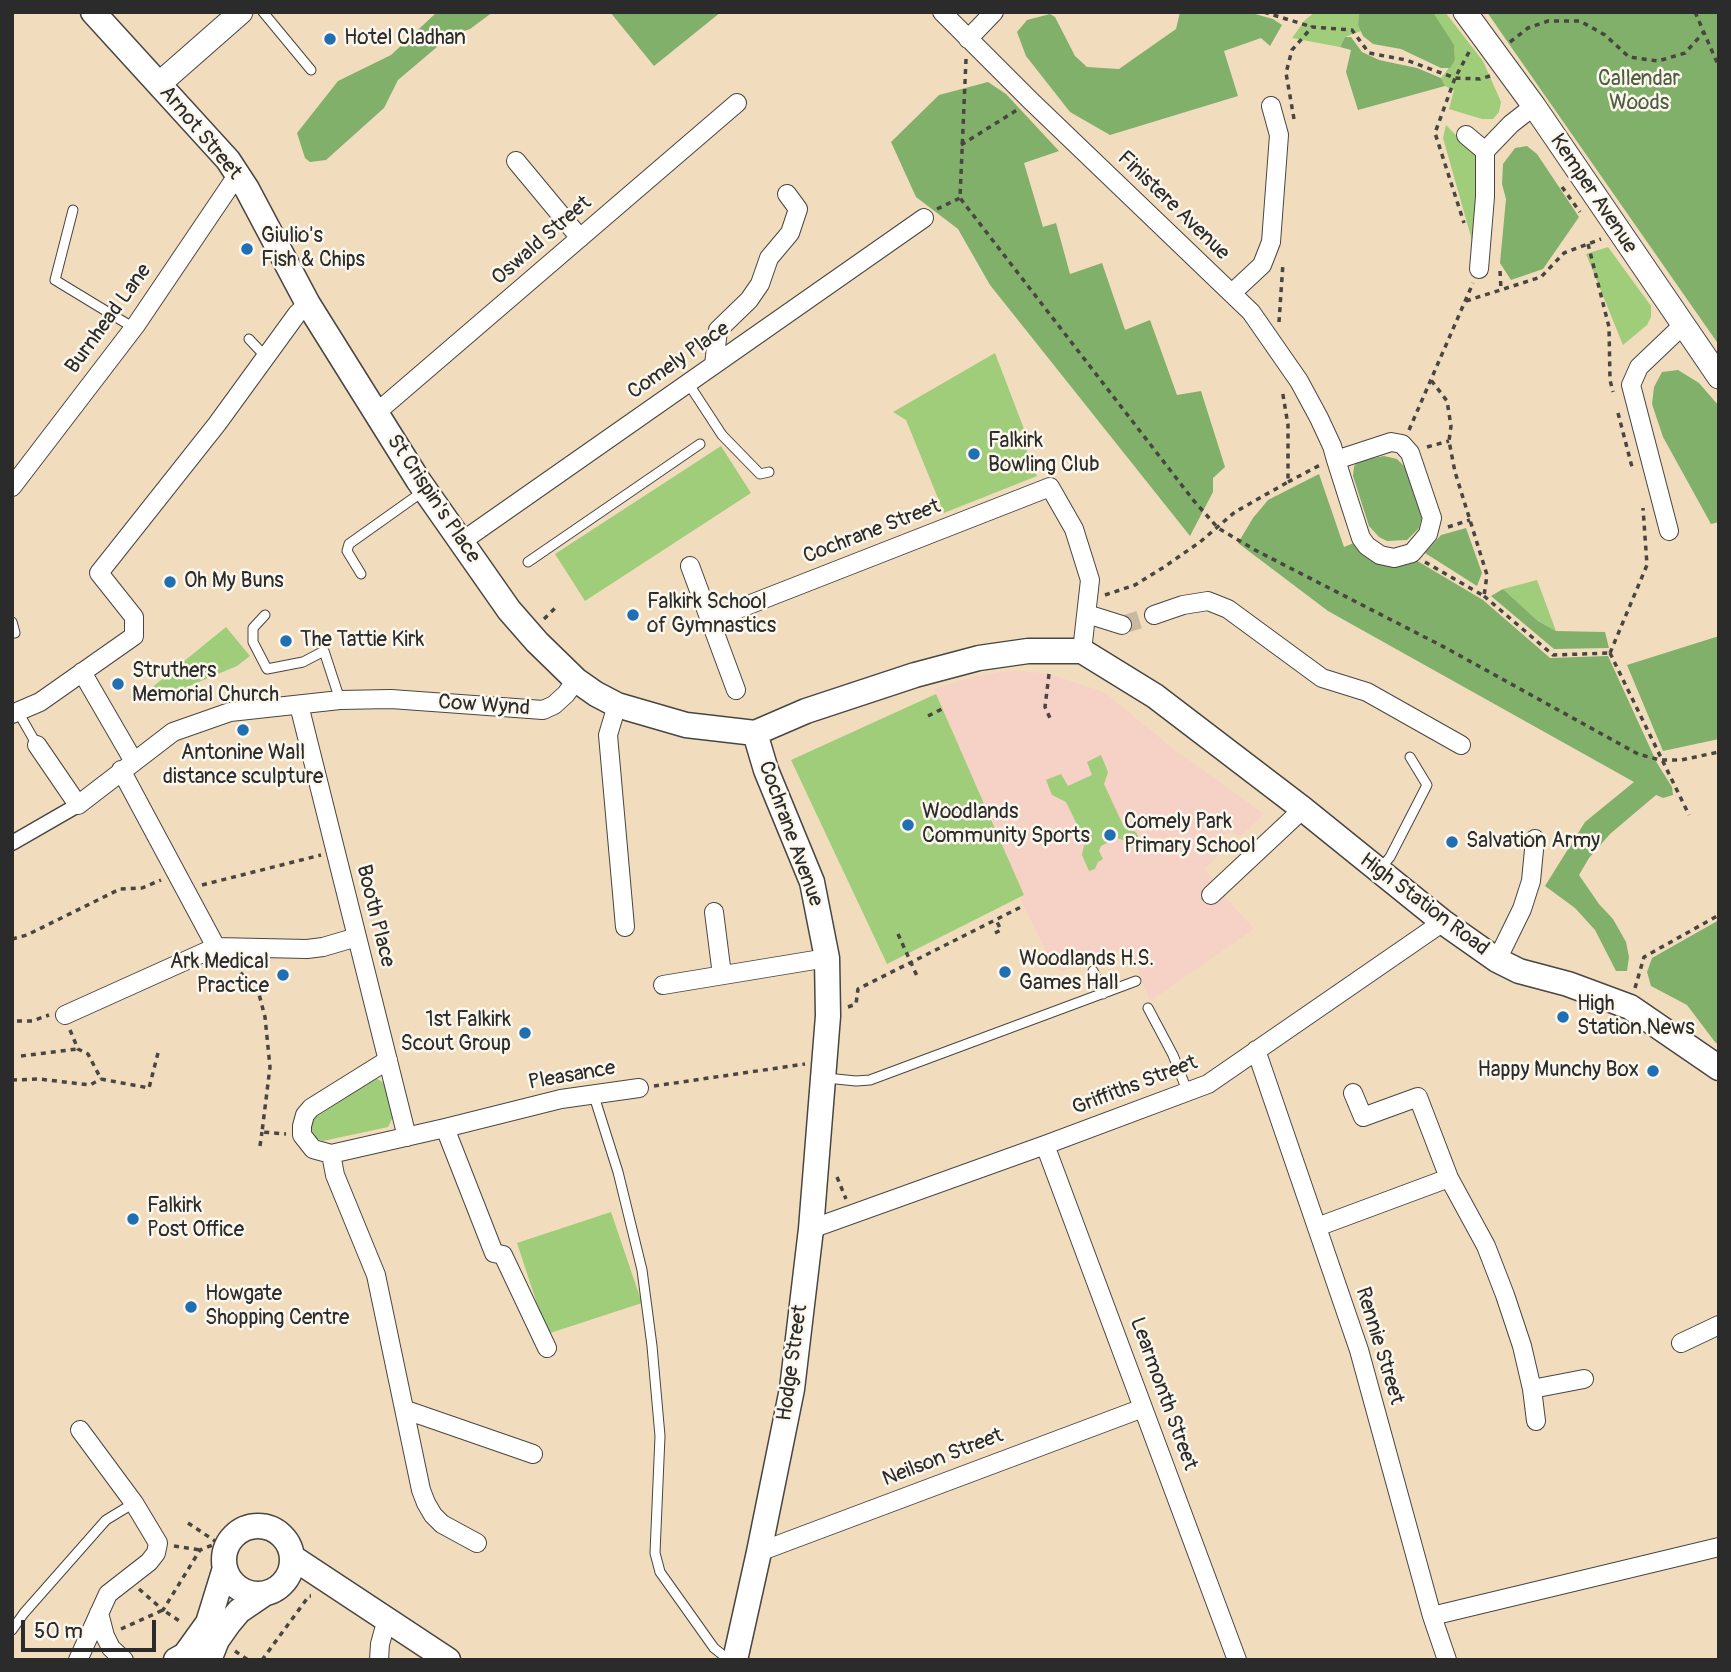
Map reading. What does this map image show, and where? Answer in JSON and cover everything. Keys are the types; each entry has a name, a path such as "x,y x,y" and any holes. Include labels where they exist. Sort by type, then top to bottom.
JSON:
{"main road":[{"name":"Arnot Street","path":"93,12 228,160 308,304"},
{"name":"St Crispin's Place","path":"308,304 425,490 509,610 576,680"},
{"path":"576,680 617,705 686,726 755,733 806,711 915,675 979,658 1028,651 1082,651"},
{"name":"High Station Road","path":"1082,651 1156,696 1303,809 1443,922 1497,960 1519,971 1567,984 1630,1007 1719,1068"},
{"name":"Cochrane Avenue","path":"755,733 766,770 812,882 827,958 824,1070"},
{"name":"Hodge Street","path":"732,1660 760,1552 792,1389 811,1228 824,1070"},
{"path":"176,1660 185,1655 208,1623 225,1568 226,1540 246,1528 258,1526 273,1529 283,1536 289,1545 291,1570 286,1581 240,1611 217,1640 209,1660"},
{"path":"292,1557 322,1588"},
{"path":"225,1568 240,1589 252,1594 264,1594"},
{"path":"286,1581 322,1588 387,1619 448,1660"}],"street":[{"path":"159,84 241,12"},
{"name":"Finistere Avenue","path":"942,12 1031,102 1251,312 1277,347 1319,418 1327,463 1361,538 1380,555 1394,558 1412,554"},
{"path":"968,40 994,12"},
{"name":"Kemper Avenue","path":"1465,12 1534,106 1719,377"},
{"name":"Oswald Street","path":"376,413 737,103"},
{"path":"1232,293 1262,265 1271,242 1279,135 1271,106"},
{"path":"1479,269 1485,197 1485,150 1534,106"},
{"path":"1466,135 1485,150"},
{"path":"516,161 580,238"},
{"name":"Burnhead Lane","path":"12,487 134,328 238,174"},
{"path":"714,365 718,330 760,284 769,258 790,233 798,209 787,194"},
{"name":"Comely Place","path":"461,542 924,218"},
{"path":"15,713 40,702 134,636 134,617 99,573 217,424 297,314 308,304"},
{"path":"1669,531 1631,385 1639,367 1682,326"},
{"path":"1327,463 1391,442 1402,444 1410,453 1432,518 1429,534 1412,554"},
{"name":"Cochrane Street","path":"710,620 1050,488 1074,529 1090,580 1087,608"},
{"path":"690,566 736,690"},
{"path":"1154,615 1183,605 1208,601 1228,609 1322,678 1367,692 1461,745"},
{"path":"1082,651 1087,608 1122,625"},
{"path":"82,672 179,882 216,947"},
{"name":"Cow Wynd","path":"12,843 78,805 173,732 204,719 230,712 340,700 391,699 543,710 560,699 576,680"},
{"name":"Booth Place","path":"299,705 407,1137"},
{"path":"617,705 608,735 625,927"},
{"path":"37,745 78,805"},
{"path":"1212,894 1303,809"},
{"path":"1497,960 1522,909 1531,881 1535,839"},
{"path":"714,912 722,975"},
{"name":"Griffiths Street","path":"811,1228 1188,1093 1223,1075 1443,922"},
{"path":"65,1015 216,947 307,949 357,937"},
{"path":"663,985 827,958"},
{"name":"Rennie Street","path":"1256,1050 1359,1350 1432,1616 1447,1660"},
{"path":"388,1060 311,1108 305,1115 302,1135 313,1149 331,1154 335,1175 376,1275 426,1503 442,1524 477,1543"},
{"name":"Pleasance","path":"331,1154 561,1099 639,1088"},
{"path":"1353,1093 1363,1117 1418,1097 1449,1178 1491,1258 1522,1346 1536,1421"},
{"path":"445,1128 494,1253 503,1255 547,1348"},
{"name":"Learmonth Street","path":"1045,1145 1237,1660"},
{"path":"1317,1227 1449,1178"},
{"path":"1681,1343 1719,1325"},
{"path":"1532,1389 1584,1379"},
{"name":"Neilson Street","path":"760,1552 1143,1408"},
{"path":"406,1410 533,1454"},
{"path":"78,1660 108,1594 149,1562 156,1553 158,1544 134,1503 80,1430"},
{"path":"1432,1616 1719,1547"},
{"path":"99,1613 111,1648 124,1660"},
{"path":"379,1660 387,1619"}],"lane":[{"path":"263,12 312,70"},
{"path":"73,210 55,280 134,328"},
{"path":"249,340 265,356"},
{"path":"688,383 722,435 760,474 769,472"},
{"path":"528,562 700,444"},
{"path":"361,574 347,551 349,544 425,490"},
{"path":"265,615 253,628 253,642 267,669 303,662 324,651 340,700"},
{"path":"12,622 15,633 12,633"},
{"path":"15,713 37,745"},
{"path":"1379,871 1390,857 1427,785 1410,757"},
{"path":"1093,971 1103,994"},
{"path":"824,1070 856,1081 870,1080 1136,981"},
{"path":"1148,1008 1173,1055 1188,1093"},
{"path":"593,1093 621,1184 642,1270 660,1436 655,1553 660,1572 714,1648 732,1660"},
{"path":"12,1630 106,1520 134,1503"}],"path":[{"path":"1264,12 1312,27 1352,30 1369,53 1406,60 1455,78 1480,79 1502,61 1528,28 1548,21 1580,21 1605,35 1629,57 1658,61 1685,53 1703,33"},
{"path":"1695,12 1719,67"},
{"path":"1293,126 1294,113 1286,72 1292,50 1312,27"},
{"path":"1467,232 1435,133 1455,78 1480,34"},
{"path":"968,40 960,198 1194,501 1219,528 1255,550 1447,648 1627,748 1660,760 1693,759 1719,752"},
{"path":"961,145 1031,102"},
{"path":"924,218 960,198"},
{"path":"1466,301 1541,277 1564,253 1619,232"},
{"path":"1588,244 1609,327 1610,380 1633,472"},
{"path":"1277,347 1284,258"},
{"path":"1414,418 1479,269"},
{"path":"1500,271 1501,290"},
{"path":"1431,380 1447,401 1451,426 1449,441 1455,472 1487,575 1484,596"},
{"path":"1282,385 1289,425 1288,482"},
{"path":"1410,453 1449,441"},
{"path":"1087,608 1135,585 1164,567 1219,528 1235,512 1327,463"},
{"path":"1643,508 1647,565 1610,653 1689,815"},
{"path":"1446,528 1470,520"},
{"path":"1412,554 1484,596 1553,655 1610,653"},
{"path":"1049,674 1045,707 1049,718"},
{"path":"928,716 942,709"},
{"path":"12,939 27,935 120,889 179,882 336,851"},
{"path":"827,1028 839,1029 842,1010 856,1004 858,989 1023,906"},
{"path":"1635,989 1644,957 1719,915"},
{"path":"995,933 1001,930 996,920"},
{"path":"898,934 917,976"},
{"path":"216,947 244,974 259,994 265,1017 270,1067 260,1146"},
{"path":"17,1021 32,1021 52,1013 65,1015 78,1049"},
{"path":"21,1056 78,1049 88,1054 101,1079"},
{"path":"12,1080 39,1079 90,1085 101,1079 149,1088 159,1049"},
{"name":"Pleasance","path":"639,1088 824,1070"},
{"path":"262,1132 302,1135"},
{"path":"188,1523 226,1540"},
{"path":"158,1544 200,1550 226,1540"},
{"path":"105,1636 163,1610 200,1550"},
{"path":"126,1578 181,1622"},
{"path":"261,1660 309,1596 322,1588"},
{"path":"231,1649 248,1660"}],"shaded area":[{"name":"Comely Park Primary School","path":"1014,670 1049,674 1104,692 1171,747 1264,814 1241,836 1231,832 1218,837 1214,845 1218,856 1205,869 1213,879 1205,887 1218,903 1224,896 1254,929 1150,1001 1133,957 1123,950 1107,951 1062,971 1054,967 1020,899 1024,895 934,689 977,676"}],"green space":[{"path":"437,12 493,12 470,29 450,36 398,80 384,108 326,160 310,162 305,158 297,133 338,81 391,55"},
{"path":"610,12 721,12 654,66"},
{"path":"1180,12 1248,12 1273,19 1282,25 1270,46 1261,38 1224,51 1238,96 1110,135 1070,112 1026,56 1017,32 1027,20 1050,14 1055,17 1075,56 1087,67 1119,69 1176,29"},
{"path":"1315,12 1359,12 1358,25 1361,31 1345,37 1340,47 1292,38 1305,20"},
{"path":"1359,12 1433,12 1454,45 1455,60 1450,68 1441,68 1401,49 1373,44 1363,36 1358,25"},
{"path":"1433,12 1445,12 1483,61 1501,102 1499,112 1493,119 1482,119 1449,109 1454,90 1445,86 1441,78 1455,60 1454,46"},
{"name":"Callendar Woods","path":"1487,12 1719,12 1719,345 1509,44"},
{"path":"1345,37 1351,37 1362,52 1379,60 1417,68 1441,78 1445,86 1358,110 1346,72 1351,50 1340,47"},
{"path":"988,82 1006,94 1059,151 1024,163 1043,227 1056,223 1070,274 1102,263 1125,330 1150,320 1177,395 1201,391 1225,467 1213,478 1213,492 1190,536 990,285 958,229 916,197 891,142 939,95"},
{"path":"1446,125 1480,160 1473,244 1443,138"},
{"path":"1527,146 1537,154 1579,217 1543,269 1511,280 1500,263 1506,199 1502,184 1503,164 1515,148"},
{"path":"1608,247 1651,306 1651,317 1647,325 1623,345 1586,254"},
{"name":"Falkirk Bowling Club","path":"995,353 1024,429 1019,432 1037,476 944,513 906,420 893,412"},
{"path":"1678,370 1699,383 1719,406 1719,522 1711,524 1663,437 1652,404 1654,387 1662,372"},
{"path":"721,446 751,493 585,601 555,554"},
{"path":"1384,456 1397,459 1406,468 1422,516 1419,528 1407,540 1387,541 1369,526 1353,476 1354,466 1358,461"},
{"path":"1319,474 1344,547 1356,542 1414,559 1483,600 1550,658 1608,656 1657,763 1672,787 1673,795 1663,798 1656,795 1610,834 1589,858 1579,875 1613,919 1626,942 1629,957 1627,971 1616,971 1595,930 1575,908 1545,886 1585,822 1634,782 1328,611 1238,543 1268,500"},
{"path":"1466,528 1482,573 1477,586 1425,553 1441,535"},
{"path":"1537,580 1556,631 1538,621 1503,589"},
{"path":"1503,589 1538,621 1556,631 1605,632 1609,648 1554,649 1491,596"},
{"path":"226,627 250,656 237,666 158,699 150,689"},
{"path":"1719,636 1719,739 1663,751 1627,665"},
{"name":"Woodlands Community Sports","path":"936,694 1024,895 887,964 791,760"},
{"path":"1101,755 1108,772 1104,784 1124,827 1136,832 1143,847 1135,845 1128,848 1123,840 1117,838 1101,846 1099,851 1103,859 1095,869 1089,871 1082,855 1085,841 1066,802 1052,795 1046,780 1061,774 1068,786 1092,775 1087,762"},
{"path":"1719,920 1719,1045 1687,1005 1651,986 1647,972 1652,958"},
{"path":"376,1078 384,1083 393,1117 388,1127 323,1141 316,1138 312,1123 316,1117"},
{"path":"611,1212 642,1303 547,1334 517,1243"}],"tunnel":[{"path":"1122,625 1154,615"}],"place":[{"name":"Hotel Cladhan","path":"330,39"},
{"name":"Giulio's Fish & Chips","path":"247,249"},
{"name":"Falkirk Bowling Club","path":"974,454"},
{"name":"Oh My Buns","path":"170,582"},
{"name":"Falkirk School of Gymnastics","path":"633,615"},
{"name":"The Tattie Kirk","path":"286,641"},
{"name":"Struthers Memorial Church","path":"118,684"},
{"name":"Antonine Wall distance sculpture","path":"243,730"},
{"name":"Woodlands Community Sports","path":"908,825"},
{"name":"Comely Park Primary School","path":"1110,835"},
{"name":"Salvation Army","path":"1452,842"},
{"name":"Woodlands H.S. Games Hall","path":"1005,972"},
{"name":"Ark Medical Practice","path":"283,975"},
{"name":"High Station News","path":"1563,1017"},
{"name":"1st Falkirk Scout Group","path":"525,1033"},
{"name":"Happy Munchy Box","path":"1653,1071"},
{"name":"Falkirk Post Office","path":"133,1219"},
{"name":"Howgate Shopping Centre","path":"191,1307"}]}
